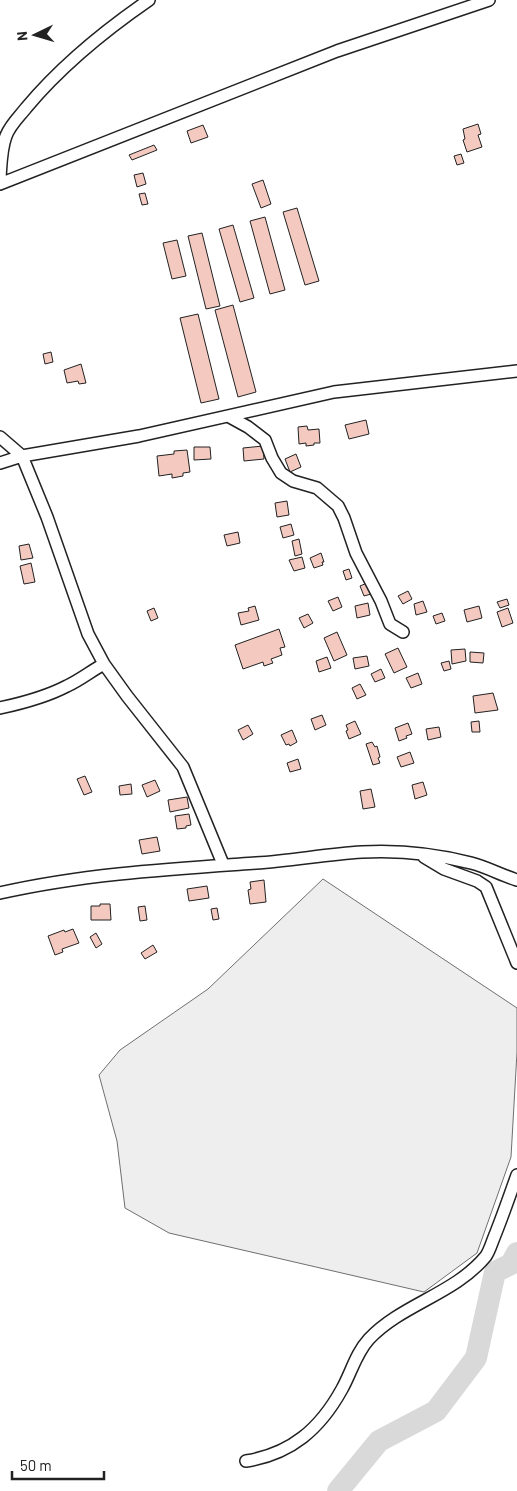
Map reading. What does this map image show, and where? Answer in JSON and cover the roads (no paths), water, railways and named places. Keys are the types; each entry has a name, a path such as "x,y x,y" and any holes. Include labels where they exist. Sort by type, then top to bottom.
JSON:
{"street":[{"path":"0,178 6,137 10,127 58,72 82,50 149,0"},
{"path":"0,184 328,55 489,0"},
{"path":"0,463 22,456 139,436 334,392 517,371"},
{"path":"228,416 248,426 265,440 272,458 281,473 293,481 317,488 338,506 356,553 382,601 390,624 403,632"},
{"path":"0,437 22,456 47,517 88,634 104,664 183,767 223,864"},
{"path":"0,708 68,686 88,672 104,664"},
{"path":"0,893 59,881 363,852 418,854 477,865 517,880"},
{"path":"418,854 444,870 477,880 486,887 517,963"},
{"path":"246,1461 259,1459 282,1451 310,1432 341,1390 368,1340 394,1319 469,1272 487,1255 517,1175"}],"waterway":[{"path":"338,1491 379,1441 436,1411 476,1358 495,1272 511,1264 517,1253"}]}
